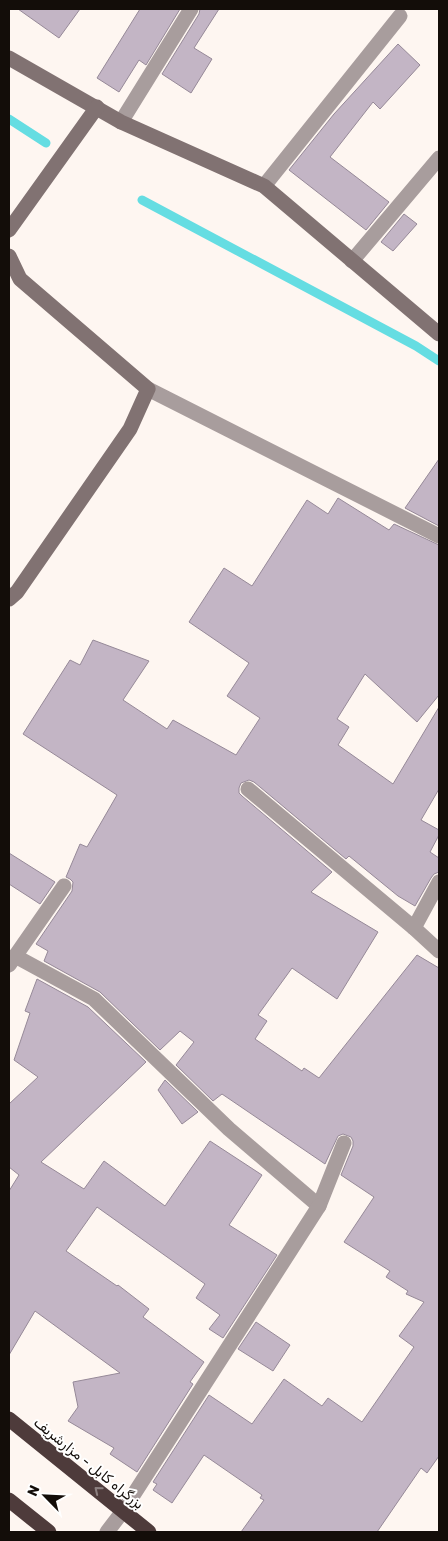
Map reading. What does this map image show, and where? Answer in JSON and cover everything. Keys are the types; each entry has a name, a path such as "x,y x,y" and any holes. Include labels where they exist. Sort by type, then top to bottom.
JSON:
{"highway":[{"name":"بزرگراه کابل - مزارشریف","path":"9,1420 149,1532"},
{"path":"9,1500 49,1532"}],"street":[{"path":"121,122 191,9"},
{"path":"264,186 400,16"},
{"path":"9,58 121,122 264,186 439,334"},
{"path":"9,230 97,107"},
{"path":"352,261 439,158"},
{"path":"9,256 20,279 148,389 439,536"},
{"path":"9,599 17,592 130,429 148,389"},
{"path":"248,789 439,951"},
{"path":"414,928 439,882"},
{"path":"64,886 12,960 94,999 230,1129 319,1206"},
{"path":"107,1532 123,1511 319,1206 344,1143"}],"building":[{"path":"18,9 80,9 59,38"},
{"path":"140,9 180,9 146,65 139,60 119,92 97,78"},
{"path":"200,9 219,9 194,48 212,59 191,93 162,74 199,14"},
{"path":"398,44 420,65 380,109 373,102 330,157 389,202 366,230 289,170 334,114"},
{"path":"404,214 417,224 393,251 381,242"},
{"path":"439,459 439,526 405,508"},
{"path":"338,498 389,530 394,524 439,545 439,695 417,722 365,674 337,719 349,727 338,745 393,784 439,707 439,789 421,820 439,830 439,835 430,852 439,858 439,872 431,878 415,906 398,896 349,856 346,859 254,782 249,780 241,783 239,793 242,796 332,872 311,892 378,932 337,999 292,968 258,1015 267,1021 255,1039 302,1071 304,1068 319,1078 417,955 439,968 439,1456 427,1473 421,1468 377,1532 241,1532 264,1500 260,1498 262,1495 204,1455 172,1503 153,1490 157,1484 153,1482 209,1395 252,1424 284,1379 322,1406 328,1398 362,1422 414,1347 399,1336 424,1302 406,1294 408,1291 386,1277 390,1271 344,1242 374,1197 341,1175 353,1146 351,1137 343,1134 338,1136 325,1164 222,1094 213,1101 176,1065 194,1042 180,1031 160,1050 100,992 44,961 48,951 36,944 72,891 73,882 66,877 80,844 87,847 117,795 23,734 70,660 80,665 93,640 149,661 123,700 167,729 173,720 236,755 260,718 227,696 249,663 189,622 224,568 252,586 307,500 328,514"},
{"path":"9,853 55,882 40,904 9,884"},
{"path":"37,979 88,1007 146,1062 41,1162 84,1189 104,1161 165,1206 210,1141 262,1175 229,1225 277,1255 223,1338 209,1329 220,1315 196,1298 205,1284 97,1207 66,1251 118,1285 149,1309 143,1317 204,1362 190,1382 193,1384 137,1472 110,1454 114,1448 68,1421 78,1407 73,1382 120,1373 35,1311 9,1355 9,1191 19,1175 9,1167 9,1104 38,1077 14,1060 30,1013 25,1011"},
{"path":"165,1080 198,1112 182,1124 158,1090"},
{"path":"256,1322 290,1345 273,1371 238,1349"}],"waterway":[{"path":"9,119 46,143"},
{"path":"142,200 416,346 439,361"}]}
